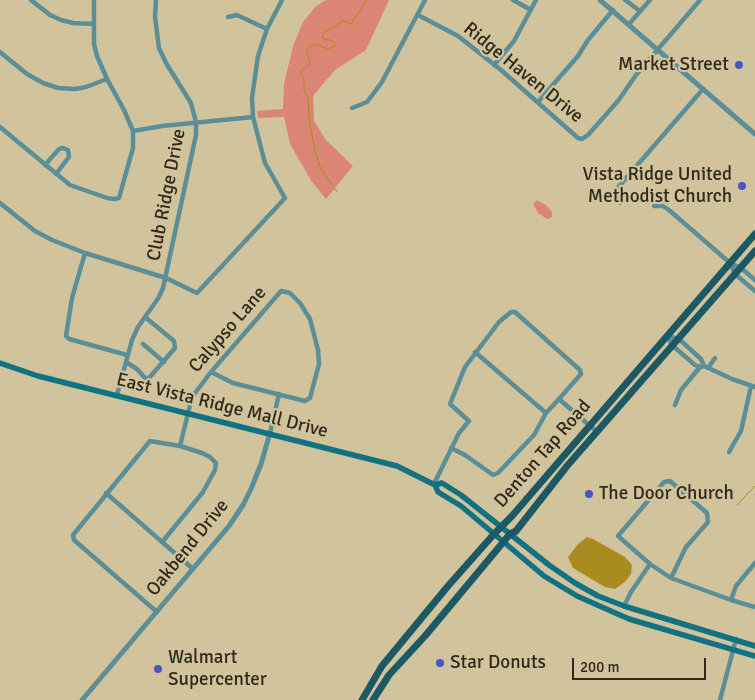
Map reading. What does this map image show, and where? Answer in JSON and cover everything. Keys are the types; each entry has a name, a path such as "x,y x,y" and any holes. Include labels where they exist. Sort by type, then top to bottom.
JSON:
{"main road":[{"name":"Denton Tap Road","path":"362,700 382,666 432,605 590,426 755,234"},
{"name":"Denton Tap Road","path":"374,700 389,675 442,616 510,534 516,531 567,466 755,252"},
{"name":"East Vista Ridge Mall Drive","path":"0,363 38,376 188,412 397,466 434,484 442,483 461,495 549,565 598,596 624,606 755,646"},
{"name":"East Vista Ridge Mall Drive","path":"434,484 438,492 461,506 544,576 577,596 616,614 666,631 755,656"},
{"path":"432,605 442,616"},
{"path":"616,614 624,606"}],"street":[{"path":"31,0 50,15 61,20 73,23 94,24"},
{"path":"0,127 75,188 114,199 119,198 132,148 133,130 107,79 94,44 94,0"},
{"name":"Club Ridge Drive","path":"117,395 127,355 138,327 159,297 166,278 195,145 196,122 189,98 166,63 159,48 155,17 156,0"},
{"path":"0,203 35,231 52,240 85,253 166,278 197,293 285,198 265,163 253,117 252,98 258,56 267,28 282,0"},
{"path":"352,108 367,102 382,82 425,0"},
{"path":"513,0 531,10"},
{"path":"494,65 514,41 536,0"},
{"path":"600,0 755,134"},
{"path":"625,0 640,11"},
{"path":"629,24 650,0"},
{"path":"659,50 700,0"},
{"path":"538,102 578,56 588,40 613,10"},
{"path":"228,17 237,15 267,28"},
{"name":"Ridge Haven Drive","path":"418,15 458,36 538,102 578,138 582,139 588,135 626,91 636,75 659,50"},
{"path":"0,52 27,74 43,84 58,88 75,89 86,87 107,79"},
{"path":"620,203 615,191 703,90"},
{"path":"133,130 253,117"},
{"path":"45,165 58,149 68,150 69,157 56,174"},
{"path":"654,206 663,206 730,263 741,268 755,280"},
{"path":"85,253 72,298 66,336 69,339 127,355"},
{"path":"730,263 735,274 755,292"},
{"name":"Calypso Lane","path":"180,446 192,397 211,372 281,291 290,293 300,303 310,319 318,350 318,364 310,398 305,401 279,394"},
{"path":"434,484 451,448 459,433 469,422 450,404 465,367 499,322 510,312 515,312 580,370 580,374 546,414 534,435 498,473 493,475 451,448"},
{"path":"126,362 146,378 152,377 176,348 175,343 144,317"},
{"path":"667,336 679,339 701,359 704,367"},
{"path":"667,336 673,346 691,362 753,386 741,431 729,452"},
{"path":"143,344 164,362"},
{"path":"475,352 546,414"},
{"path":"675,405 681,390 715,358"},
{"path":"211,372 233,383 279,394"},
{"name":"Oakbend Drive","path":"82,700 229,526 243,505 261,464 279,394"},
{"path":"558,400 597,432"},
{"path":"157,612 74,540 73,534 150,441 180,446 210,457 216,463 215,470 203,492 163,541"},
{"path":"671,578 686,547 708,522 707,513 670,482 664,482 618,536 650,564 671,578 731,600 755,606"},
{"path":"106,493 193,569"},
{"path":"731,600 736,586 755,563"},
{"path":"624,606 650,564"},
{"path":"720,700 736,639"}],"shaded area":[{"path":"326,0 389,0 366,50 335,70 313,96 314,121 326,140 353,166 326,199 312,182 290,144 284,117 258,118 257,111 283,109 284,84 293,46 303,22 316,6"},
{"path":"537,200 546,205 552,212 552,217 547,219 538,213 533,204"},
{"path":"587,537 625,557 632,565 631,574 625,582 615,589 605,587 573,568 568,557 578,544"}],"waterway":[{"path":"337,192 321,169 316,155 309,120 308,97 304,91 304,78 301,75 301,70 310,64 307,51 310,46 315,44 328,49 335,46 335,43 330,40 323,39 323,35 326,31 337,26 342,20 351,24 367,0"},
{"path":"737,505 755,486"}],"place":[{"name":"Market Street","path":"739,65"},
{"name":"Vista Ridge United Methodist Church","path":"742,186"},
{"name":"The Door Church","path":"589,494"},
{"name":"Star Donuts","path":"440,663"},
{"name":"Walmart Supercenter","path":"158,669"}]}
